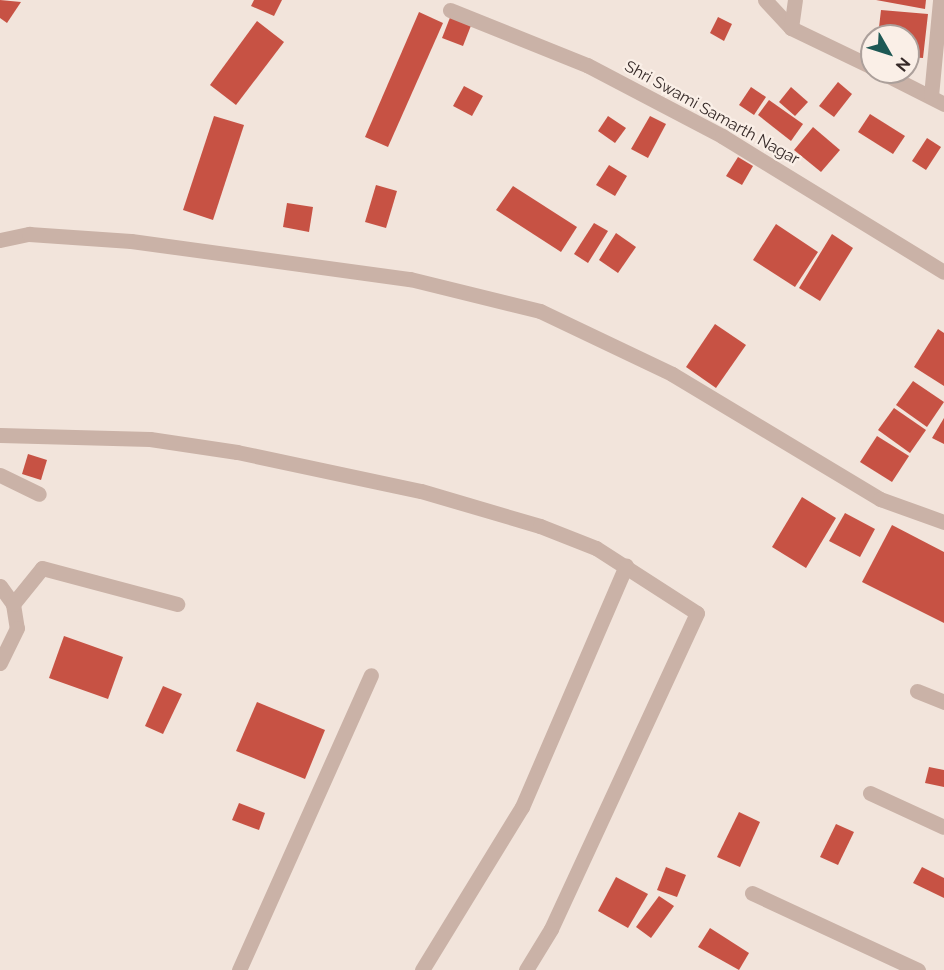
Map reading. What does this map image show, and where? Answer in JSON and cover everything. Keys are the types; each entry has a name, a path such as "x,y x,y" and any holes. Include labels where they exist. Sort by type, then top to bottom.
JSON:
{"street":[{"path":"765,0 791,28 860,62"},
{"path":"791,28 795,0"},
{"path":"905,84 937,100 940,0"},
{"name":"Shri Swami Samarth Nagar","path":"450,10 587,65 722,136 944,272"},
{"path":"0,240 29,234 131,241 410,279 540,311 672,374 798,453 880,499 944,522"},
{"path":"0,435 150,439 237,452 421,491 540,526 596,548 626,565 697,613 551,929 526,970"},
{"path":"0,475 39,494"},
{"path":"422,970 522,807 626,565"},
{"path":"13,604 42,568 177,604"},
{"path":"0,586 13,604 17,628 0,663"},
{"path":"239,970 371,675"},
{"path":"917,691 944,702"},
{"path":"870,793 944,827"},
{"path":"752,893 918,970"}],"building":[{"path":"0,0 21,2 7,23 0,18"},
{"path":"254,0 282,0 274,16 251,6"},
{"path":"876,0 926,0 925,9"},
{"path":"881,10 928,14 923,58 920,58 920,24 879,24"},
{"path":"419,12 443,23 388,147 365,137"},
{"path":"451,15 472,23 463,46 442,38"},
{"path":"718,17 732,24 724,41 710,33"},
{"path":"257,21 284,42 236,105 210,85"},
{"path":"838,82 852,94 834,117 819,106"},
{"path":"464,86 483,96 472,116 453,106"},
{"path":"751,87 766,97 754,115 739,105"},
{"path":"791,87 808,102 795,116 779,102"},
{"path":"769,100 803,124 791,141 758,115"},
{"path":"870,114 905,136 893,154 858,132"},
{"path":"214,116 244,125 213,220 183,210"},
{"path":"608,116 626,128 615,143 598,131"},
{"path":"650,116 666,124 648,158 631,149"},
{"path":"813,127 840,150 821,172 794,150"},
{"path":"927,138 941,147 926,170 912,161"},
{"path":"738,157 753,166 742,185 726,176"},
{"path":"609,165 627,176 615,196 596,185"},
{"path":"376,185 397,191 386,228 365,222"},
{"path":"513,186 577,227 561,252 496,210"},
{"path":"287,203 313,207 309,232 283,227"},
{"path":"594,223 608,231 588,263 574,254"},
{"path":"776,224 818,252 795,287 753,260"},
{"path":"616,233 636,247 618,273 599,260"},
{"path":"832,234 853,248 820,301 799,288"},
{"path":"715,324 746,345 716,388 686,367"},
{"path":"938,329 944,333 944,386 914,367"},
{"path":"913,381 944,402 927,427 896,405"},
{"path":"894,408 926,430 910,453 878,430"},
{"path":"944,418 944,444 932,438"},
{"path":"877,436 909,456 892,482 860,462"},
{"path":"28,454 47,460 41,480 22,474"},
{"path":"802,497 836,518 806,568 772,547"},
{"path":"845,513 875,529 860,557 829,541"},
{"path":"892,525 944,552 944,623 862,582"},
{"path":"64,636 123,657 108,699 49,678"},
{"path":"163,686 182,694 163,734 145,726"},
{"path":"257,702 325,730 305,779 236,751"},
{"path":"929,767 944,770 944,787 925,783"},
{"path":"239,803 265,813 259,830 232,820"},
{"path":"739,812 760,822 740,867 717,857"},
{"path":"836,824 854,832 838,865 820,857"},
{"path":"666,867 686,875 677,897 657,890"},
{"path":"922,867 944,878 944,898 913,883"},
{"path":"616,877 648,894 628,928 598,911"},
{"path":"659,896 674,906 651,938 636,927"},
{"path":"710,928 749,953 739,970 698,947"}]}
